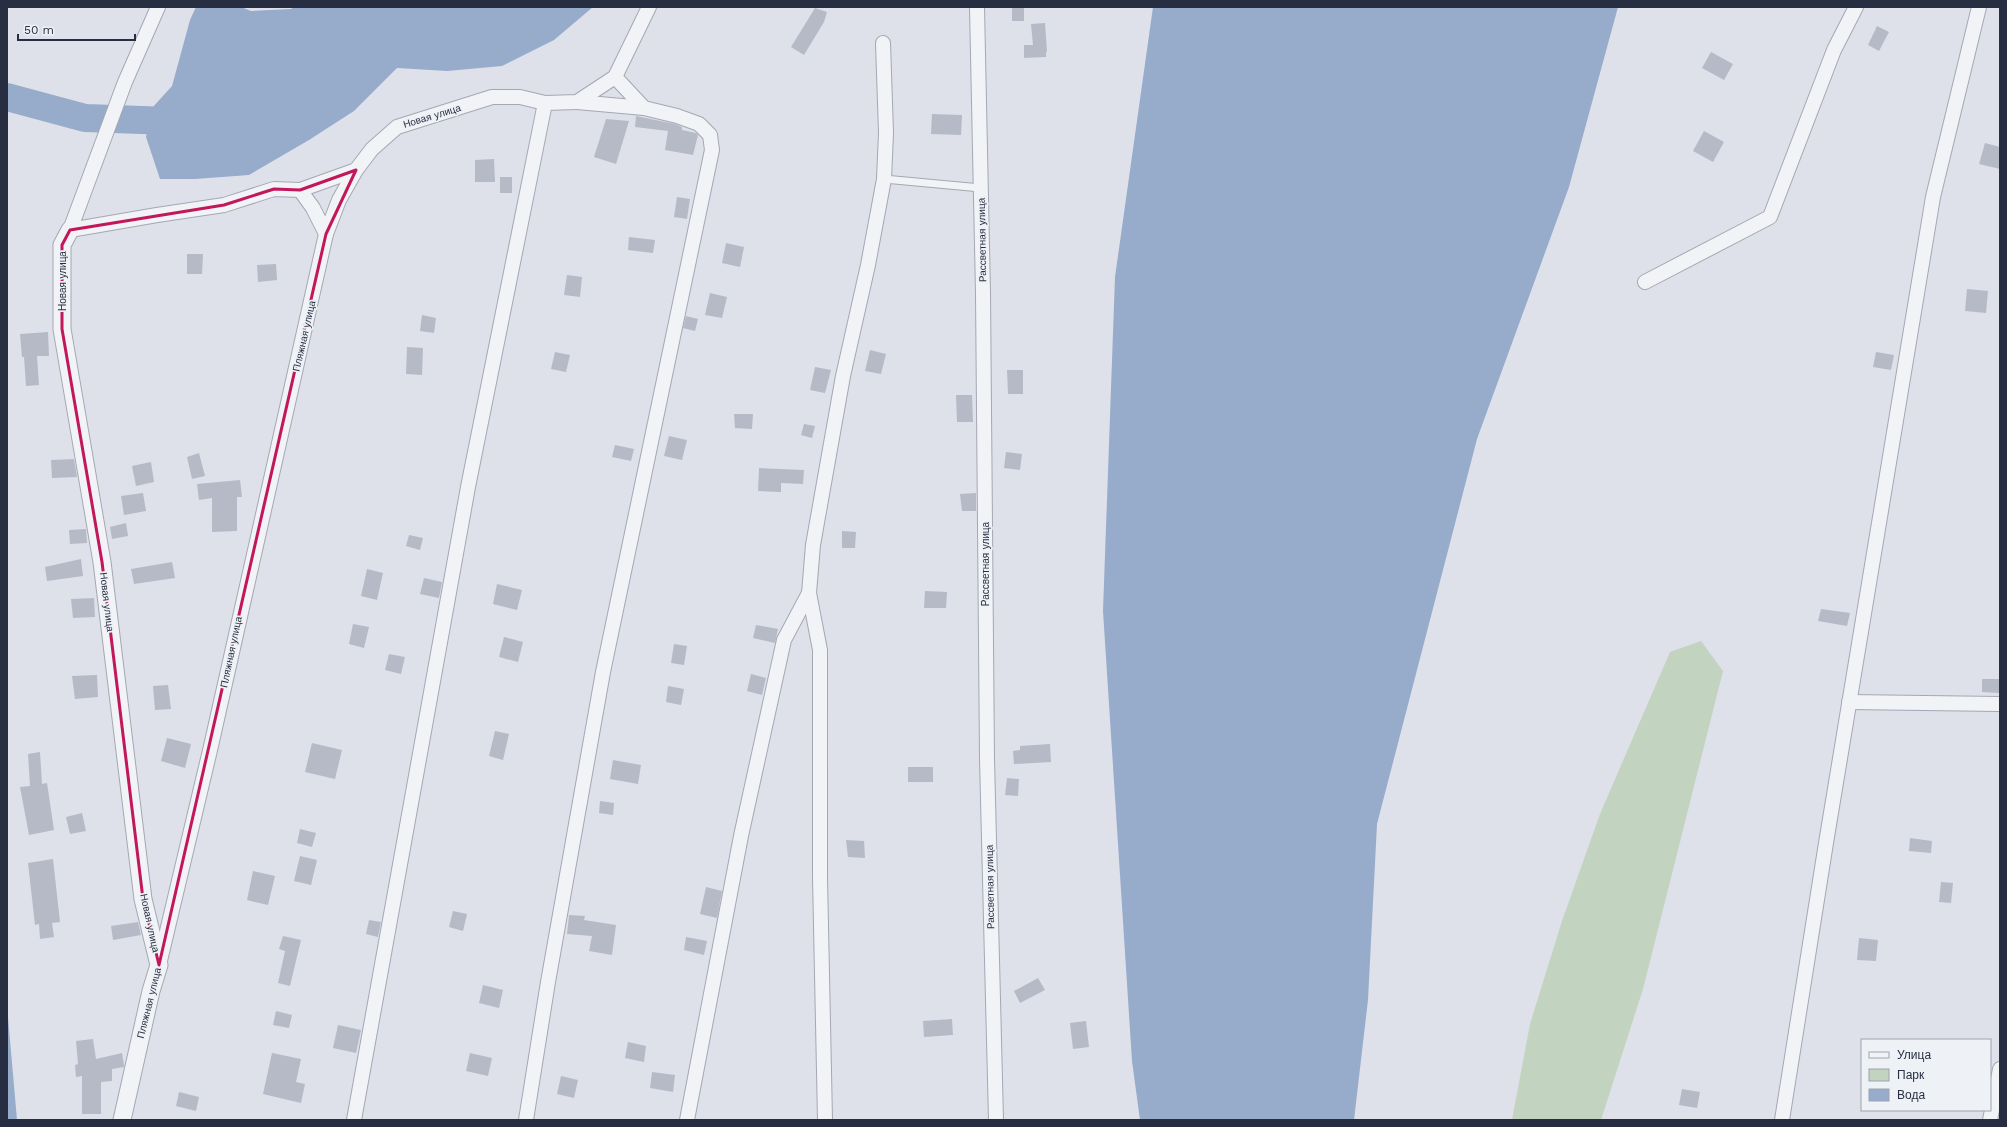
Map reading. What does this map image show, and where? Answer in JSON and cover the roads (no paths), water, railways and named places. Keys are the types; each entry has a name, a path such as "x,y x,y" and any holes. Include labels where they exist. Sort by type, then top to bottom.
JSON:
{"street":[{"path":"158,7 125,82 70,230 224,205 274,189 300,190 356,170"},
{"path":"577,102 615,77 649,7"},
{"name":"Рассветная улица","path":"977,7 981,188 987,759 996,1120"},
{"path":"1645,282 1770,217 1834,50 1856,7"},
{"path":"1782,1120 1849,702 1933,197 1978,7"},
{"path":"825,1120 820,877 820,650 809,593 813,545 840,391 868,265 884,179 886,133 883,43"},
{"path":"615,77 644,108"},
{"name":"Новая улица","path":"326,234 339,200 356,170 372,149 397,127 492,97 520,97 545,103 577,102 644,108 677,116 699,124 710,135 712,150 602,672 548,982 526,1120"},
{"path":"354,1120 468,487 545,103"},
{"path":"300,190 313,208 326,234"},
{"name":"Новая улица","path":"70,230 62,245 62,329 102,562 132,794 143,899 159,965"},
{"name":"Пляжная улица","path":"122,1120 151,991 159,965 210,753 326,234"},
{"path":"687,1120 741,836 784,640 809,593"},
{"path":"1849,702 2000,704"},
{"path":"1990,1120 2000,1069"}],"lane":[{"path":"884,179 981,188"}],"water":[{"path":"196,7 241,7 251,11 291,9 294,7 593,7 554,40 502,66 447,71 397,68 354,111 309,140 249,175 195,179 160,179 146,137 152,108 172,86 190,20"},
{"path":"1153,7 1618,7 1569,187 1477,439 1377,824 1368,1000 1354,1120 1140,1120 1132,1061 1103,611 1115,277"},
{"path":"7,1006 17,1120 7,1120"}],"waterway":[{"path":"7,97 85,118 170,121 186,115"}]}
